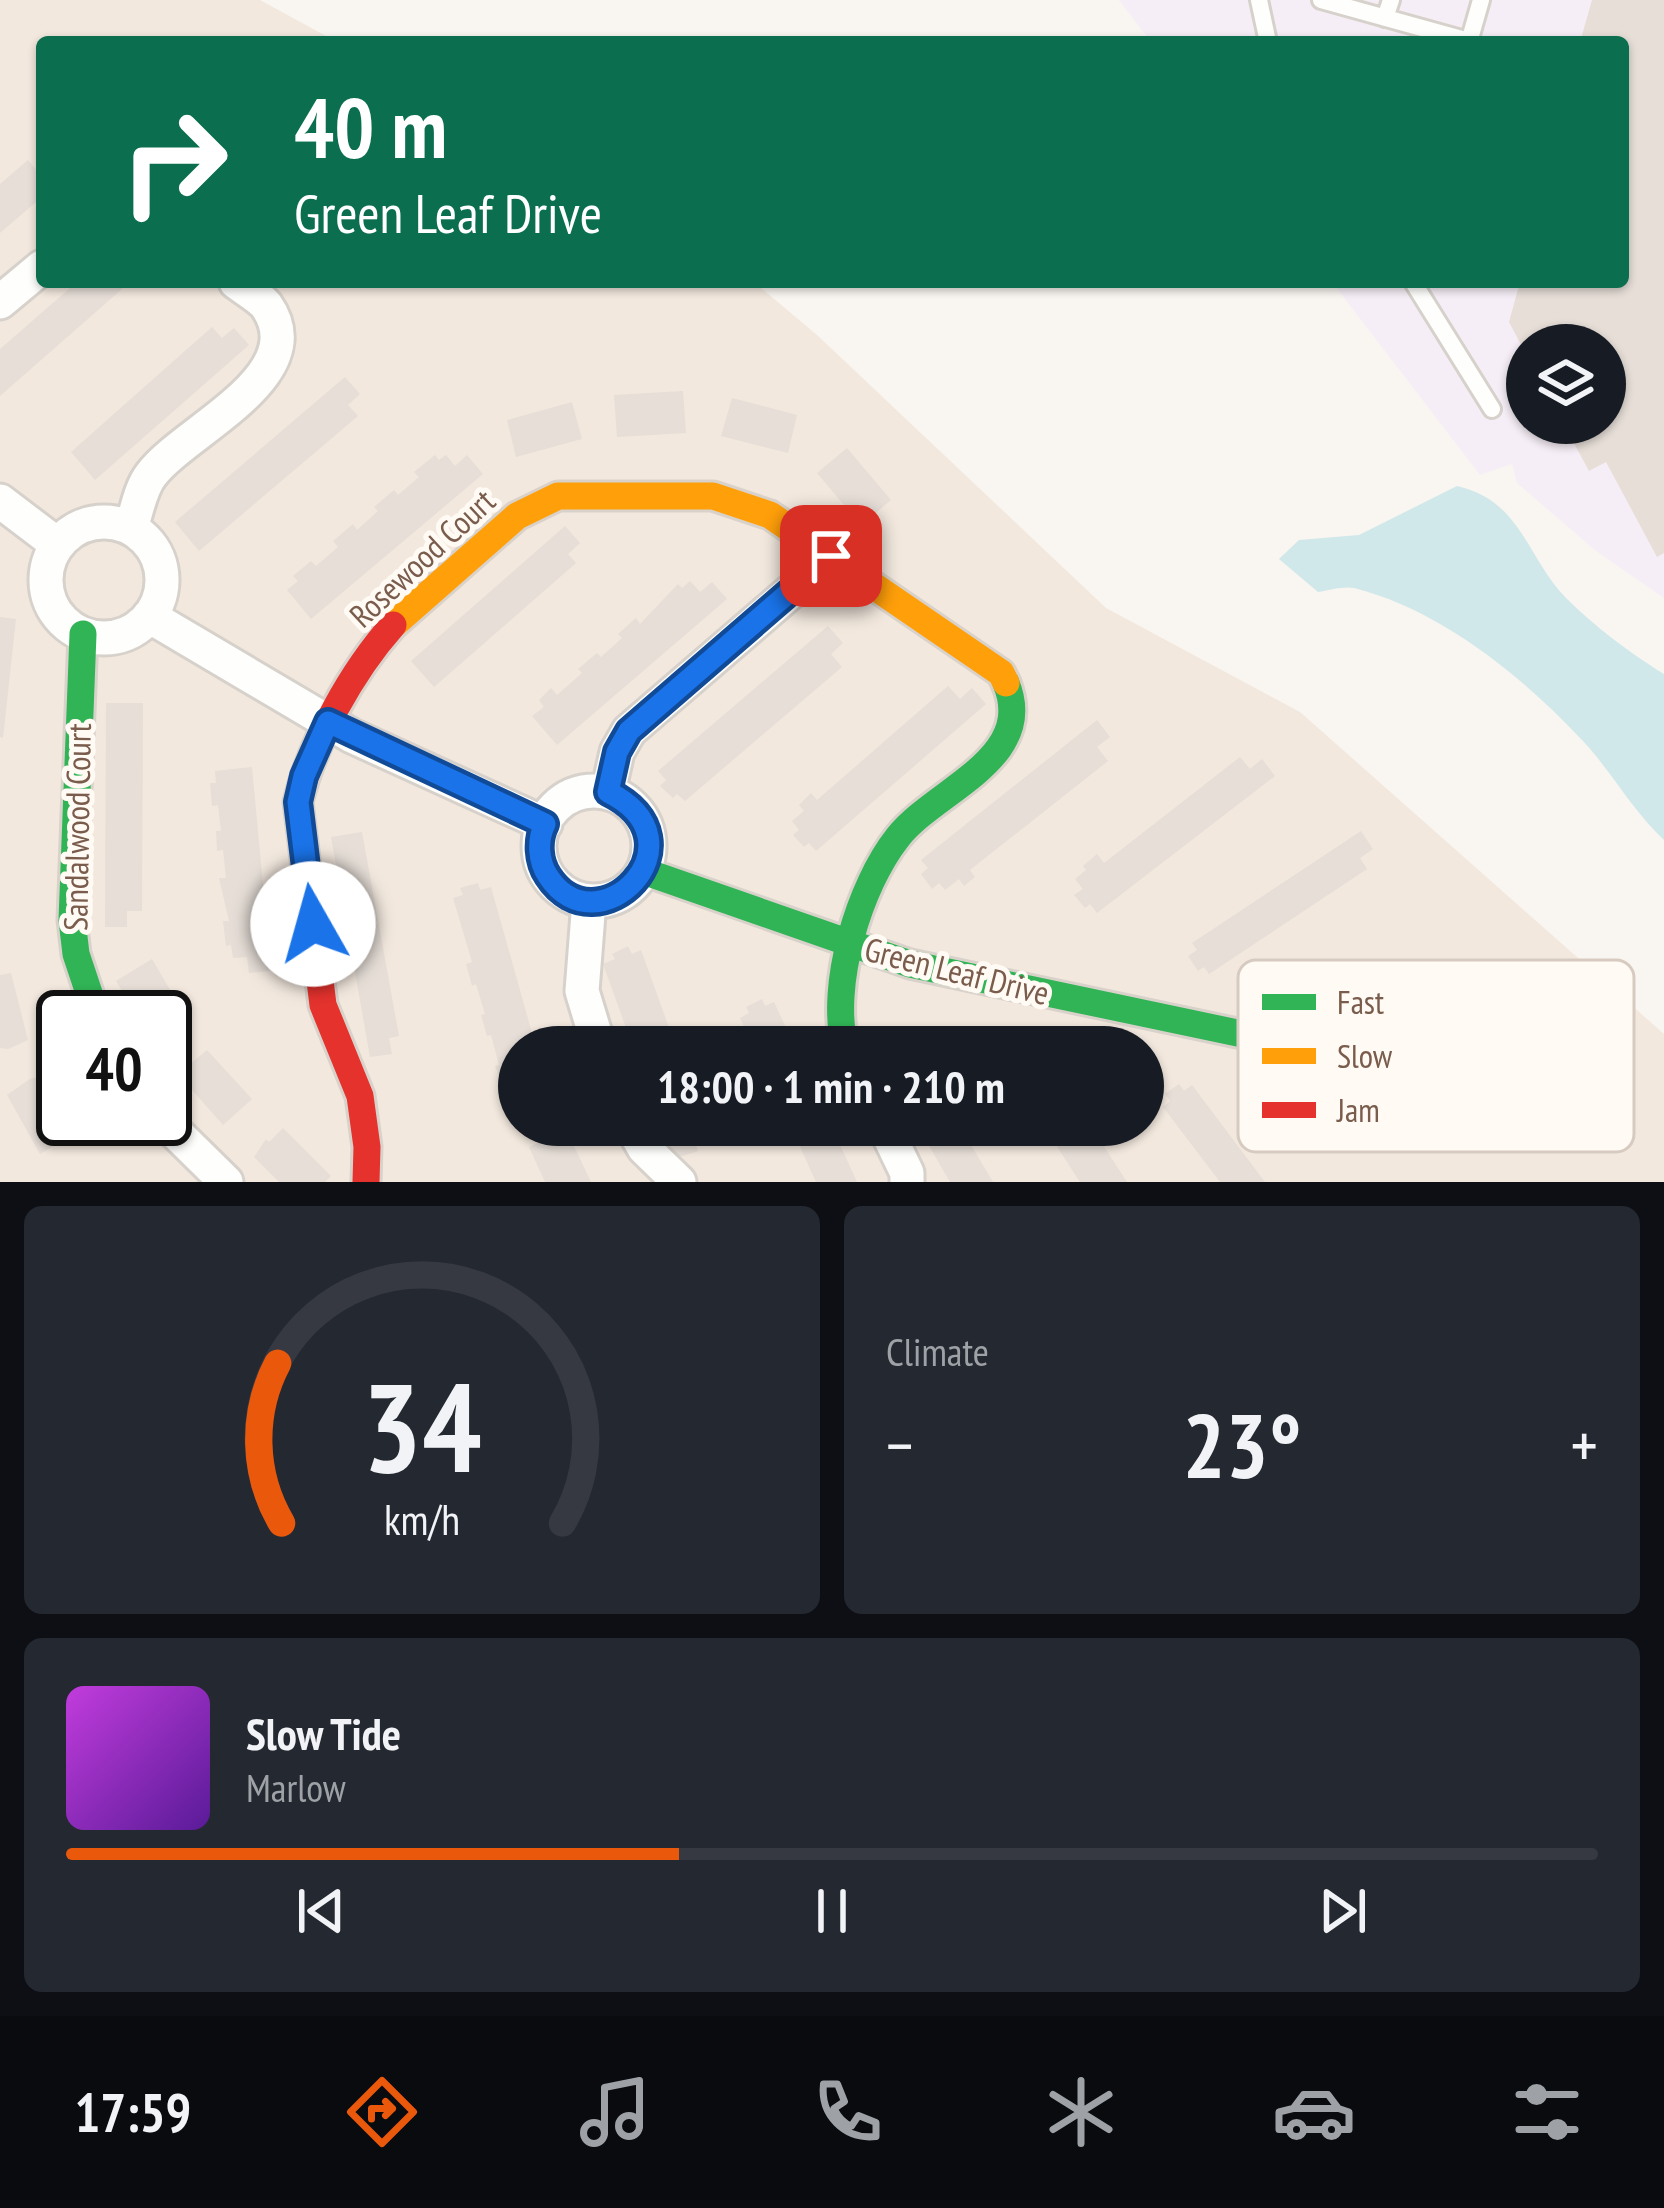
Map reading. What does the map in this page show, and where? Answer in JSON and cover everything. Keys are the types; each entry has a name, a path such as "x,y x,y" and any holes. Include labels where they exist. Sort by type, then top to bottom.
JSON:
{"street":[{"path":"0,302 36,272"},
{"path":"131,528 152,474 262,379 274,354 275,334 266,306 244,288"},
{"name":"Rosewood Court","path":"328,722 389,629 517,516 558,496 713,496 770,514 1001,673 1014,694 1012,723 1004,745 901,833 882,858 852,945"},
{"path":"0,501 58,545"},
{"path":"110,521 131,528 149,542 160,562 162,585 156,607 122,636 83,634 59,617 48,597 46,574 58,545 87,524 110,521"},
{"path":"608,792 617,752 629,731 831,556"},
{"path":"149,616 328,722 545,824"},
{"name":"Sandalwood Court","path":"83,634 73,920 76,954 89,990"},
{"path":"328,722 298,802 323,1005 358,1088 366,1182"},
{"path":"586,791 608,792 628,802 642,818 649,838 643,871 622,895 589,901 561,891 539,854 545,824 566,798 586,791"},
{"name":"Green Leaf Drive","path":"643,871 852,945 958,976 1238,1033"},
{"path":"589,901 582,991 593,1026"},
{"path":"840,1026 852,945"},
{"path":"189,1146 226,1182"},
{"path":"643,1146 679,1182"},
{"path":"894,1146 907,1182"}],"lane":[{"path":"1259,0 1267,36"},
{"path":"1321,0 1388,9 1454,36"},
{"path":"1471,36 1481,0"},
{"path":"1417,288 1492,409"}],"shaded area":[{"path":"0,0 260,0 326,36 36,36 36,288 761,288 1106,608 1300,712 1580,960 1238,960 1238,1152 1634,1152 1634,1007 1664,1034 1664,1182 0,1182"},
{"path":"1119,0 1664,0 1664,598 1596,551 1517,483 1512,464 1480,475 1337,288 1629,288 1629,36 1146,36"}],"water":[{"path":"1457,486 1496,504 1566,598 1664,674 1664,840 1582,740 1478,648 1386,598 1350,588 1318,592 1279,559 1299,540 1359,535"}],"building":[{"path":"1592,0 1664,0 1664,553 1657,557 1606,462 1589,471 1574,444 1626,444 1626,324 1509,322 1518,288 1629,288 1629,36 1582,36"},
{"path":"28,160 36,170 36,202 0,233 0,184"},
{"path":"70,288 123,288 0,396 0,349"},
{"path":"212,327 222,338 234,328 249,345 95,480 71,452"},
{"path":"345,377 360,394 348,405 358,416 199,551 175,522"},
{"path":"683,391 686,433 617,437 614,395"},
{"path":"732,398 797,415 788,453 721,436"},
{"path":"572,402 582,439 516,457 507,420"},
{"path":"847,448 891,500 861,525 817,473"},
{"path":"435,455 439,460 446,455 455,466 467,455 483,474 311,619 287,590 298,581 293,576 311,561 316,566 338,547 333,541 353,524 357,530 378,511 374,507 394,490 398,495 419,477 414,472"},
{"path":"565,526 580,543 568,554 576,563 434,687 411,661"},
{"path":"690,581 700,592 712,582 727,599 557,745 532,716 544,707 539,700 551,688 557,695 582,673 578,669 622,638 618,634 636,618 640,624 678,584 682,588"},
{"path":"0,617 16,619 3,738 0,737"},
{"path":"828,626 843,643 831,654 842,667 685,801 677,794 673,798 660,786 666,780 658,771"},
{"path":"948,686 960,699 972,688 986,704 816,851 809,843 804,847 793,835 799,830 792,821 804,811 799,805 811,793 817,800"},
{"path":"106,703 143,703 142,911 127,911 127,927 105,927"},
{"path":"1097,720 1110,737 1097,747 1108,761 970,870 975,877 964,886 959,879 945,890 939,883 932,889 921,874 928,868 921,860"},
{"path":"1240,757 1250,769 1262,759 1275,776 1097,913 1090,904 1085,908 1074,895 1083,889 1075,879 1086,870 1083,866 1097,854 1104,863"},
{"path":"252,767 271,971 249,973 247,957 233,958 231,945 226,946 223,921 229,921 219,878 226,878 223,850 217,851 216,831 221,831 210,783 216,783 215,771"},
{"path":"1361,831 1373,849 1360,858 1367,869 1209,974 1204,967 1198,971 1188,956 1197,950 1192,943"},
{"path":"362,832 399,1036 389,1038 392,1054 370,1057 331,837"},
{"path":"478,883 480,890 491,887 530,1026 498,1026 498,1061 466,964 472,962 453,898 463,895 460,888"},
{"path":"628,946 632,954 641,950 668,1026 625,1026 603,964 615,959 612,954"},
{"path":"152,959 170,990 122,990 116,981"},
{"path":"11,973 28,1040 8,1049 0,1048 0,975"},
{"path":"762,999 765,1006 774,1002 785,1026 744,1026 740,1018 749,1013 746,1007"},
{"path":"207,1050 252,1099 223,1125 192,1090 192,1062"},
{"path":"36,1077 36,1146 54,1146 40,1154 7,1095"},
{"path":"1179,1084 1184,1091 1192,1085 1265,1182 1220,1182 1164,1108 1170,1101 1165,1094"},
{"path":"283,1128 331,1176 325,1182 279,1182 254,1157 266,1139 269,1142"},
{"path":"574,1146 591,1182 545,1182 529,1147"},
{"path":"668,1146 696,1146 698,1151 673,1159"},
{"path":"800,1146 841,1146 857,1182 816,1182"},
{"path":"929,1146 972,1146 993,1182 950,1182"},
{"path":"1057,1146 1104,1146 1127,1182 1080,1182"}],"traffic: fast":[{"path":"83,634 72,920 76,954 88,990"},
{"path":"842,1026 844,967 871,882 898,837 995,752 1008,732 1012,709 1006,683"},
{"path":"643,871 910,964 1238,1033"}],"traffic: slow":[{"path":"393,625 517,516 558,496 713,496 770,515 1001,673 1006,683"}],"traffic: jam":[{"path":"366,1182 360,1096 323,1005 298,802 335,709 393,625"}],"route":[{"path":"313,924 298,802 328,722 545,824 539,854 561,891 589,901 622,895 643,871 649,838 642,818 628,802 608,792 617,752 629,731 831,556"}]}
